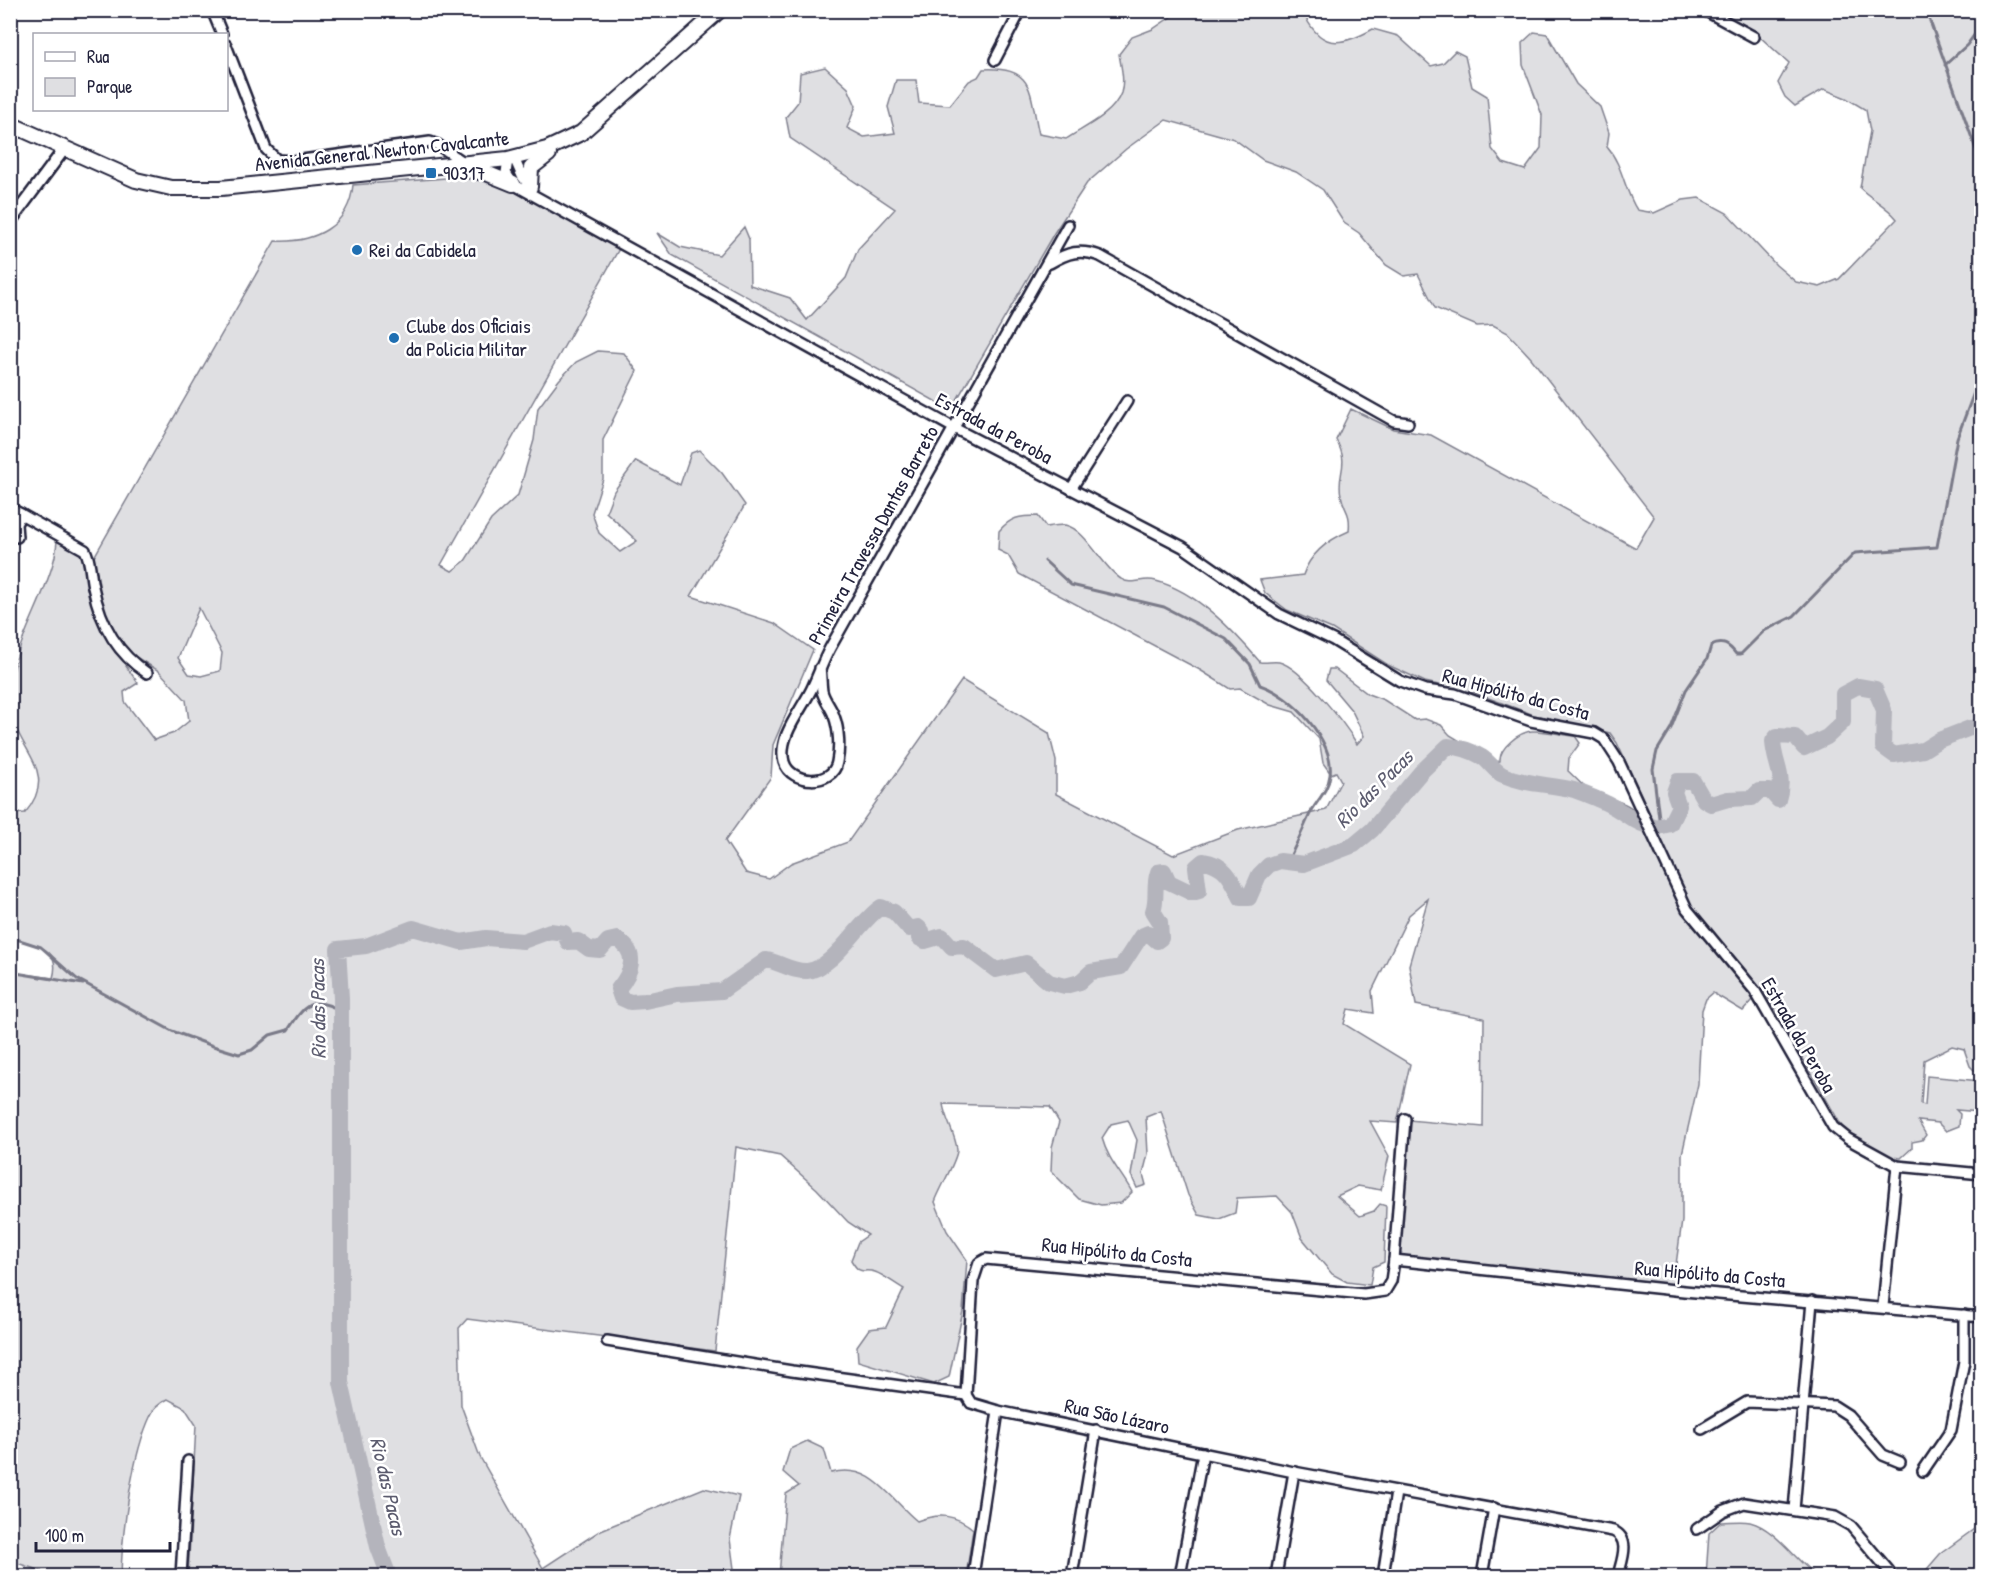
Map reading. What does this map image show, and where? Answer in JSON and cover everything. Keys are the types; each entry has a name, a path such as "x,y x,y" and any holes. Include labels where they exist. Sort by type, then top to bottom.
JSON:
{"main road":[{"name":"Avenida General Newton Cavalcante","path":"11,126 136,180 171,188 221,188 511,158 547,149 581,133 720,10"},
{"path":"530,187 530,173 536,163 581,133"},
{"path":"414,169 475,170 513,184"}],"street":[{"path":"212,10 222,33"},
{"path":"995,60 1021,10"},
{"path":"1704,10 1754,37"},
{"path":"228,50 266,148 278,160 295,161 430,142 444,148 465,163"},
{"path":"10,222 65,148"},
{"path":"511,158 506,173 513,184"},
{"path":"511,158 530,187 543,201"},
{"name":"Estrada da Peroba","path":"513,184 954,428 1183,547 1279,614 1333,640 1400,681 1425,690"},
{"name":"Primeira Travessa Dantas Barreto","path":"820,668 822,692 835,717 838,745 837,765 827,776 808,781 790,773 784,762 784,744 790,727 812,688 820,668 1068,225"},
{"path":"1048,264 1073,252 1085,251 1100,256 1394,421 1408,423"},
{"path":"1071,489 1127,401"},
{"path":"10,508 81,546 88,556 97,605 104,623 117,647 131,662 147,673"},
{"path":"17,537 16,524 21,514"},
{"name":"Rua Hipólito da Costa","path":"1425,690 1455,694 1531,721 1594,733 1610,746 1620,762"},
{"name":"Estrada da Peroba","path":"1620,762 1687,909 1755,991 1833,1127 1848,1139 1897,1166 1982,1174"},
{"path":"1394,1260 1405,1119"},
{"path":"1883,1306 1897,1166"},
{"name":"Rua Hipólito da Costa","path":"966,1395 973,1281 979,1263 986,1259 1365,1294 1385,1291 1391,1281 1394,1260 1683,1291 1883,1306 1982,1317"},
{"path":"1794,1510 1812,1301"},
{"path":"1923,1471 1951,1430 1964,1361 1964,1316"},
{"name":"Rua São Lázaro","path":"609,1341 792,1371 966,1395 971,1403 998,1411 1396,1492 1613,1531 1622,1537 1624,1546 1618,1576"},
{"path":"1702,1429 1747,1402 1839,1408 1883,1455 1900,1462"},
{"path":"973,1576 998,1411"},
{"path":"1072,1576 1096,1430"},
{"path":"1180,1576 1203,1453"},
{"path":"181,1576 188,1461"},
{"path":"1275,1576 1294,1472"},
{"path":"1383,1576 1396,1492"},
{"path":"1696,1529 1723,1511 1744,1503 1794,1510 1844,1521 1861,1537 1889,1571"},
{"path":"1482,1576 1494,1508"}],"green space":[{"path":"1181,10 1302,10 1315,32 1323,38 1340,42 1350,40 1373,29 1398,36 1431,66 1443,63 1455,51 1465,56 1472,87 1487,96 1492,149 1503,163 1525,170 1541,148 1542,115 1523,65 1522,43 1534,32 1547,34 1576,84 1600,107 1609,133 1607,147 1617,162 1637,210 1654,213 1683,200 1699,198 1727,213 1776,265 1796,282 1820,287 1839,279 1897,219 1860,188 1870,131 1866,110 1824,89 1795,106 1785,97 1778,83 1789,63 1750,28 1716,11 1981,11 1981,1077 1970,1066 1964,1049 1952,1046 1924,1060 1921,1104 1925,1105 1927,1076 1981,1081 1980,1112 1956,1110 1960,1114 1959,1126 1946,1131 1938,1123 1918,1121 1926,1135 1922,1140 1912,1142 1912,1148 1901,1158 1891,1157 1844,1130 1763,989 1743,1011 1713,993 1706,999 1702,1010 1698,1084 1682,1154 1682,1221 1673,1286 1397,1257 1409,1120 1483,1127 1484,1018 1416,1005 1409,965 1428,899 1409,915 1372,991 1374,1013 1348,1009 1344,1024 1410,1064 1397,1123 1370,1121 1389,1156 1381,1190 1358,1186 1337,1196 1360,1216 1374,1211 1380,1204 1386,1206 1384,1262 1373,1267 1370,1285 1347,1282 1332,1274 1302,1238 1292,1212 1277,1196 1237,1198 1235,1213 1219,1219 1199,1215 1188,1195 1161,1111 1146,1117 1148,1154 1143,1174 1146,1185 1137,1188 1131,1175 1137,1140 1128,1120 1111,1124 1102,1138 1111,1159 1132,1192 1121,1203 1101,1205 1079,1199 1051,1171 1052,1147 1059,1122 1050,1107 943,1104 955,1139 957,1154 935,1202 947,1231 967,1260 963,1311 949,1377 934,1384 858,1361 857,1346 869,1329 886,1327 904,1289 878,1273 862,1271 854,1265 851,1260 858,1242 868,1235 848,1222 817,1189 780,1156 736,1147 715,1351 467,1319 459,1328 461,1405 480,1457 543,1568 601,1530 704,1488 739,1496 730,1539 735,1576 188,1576 196,1425 185,1408 168,1399 152,1412 138,1450 123,1538 121,1576 46,1576 41,1571 11,1561 10,972 53,978 55,967 50,953 37,945 11,937 11,814 25,813 35,798 39,785 33,760 14,723 11,688 14,669 26,631 49,575 60,529 89,546 94,557 275,241 303,239 316,235 337,222 345,212 353,185 473,176 500,184 620,247 441,565 452,571 465,561 491,520 518,495 534,440 538,408 559,380 576,362 598,351 624,353 637,371 603,440 603,479 592,513 599,533 620,552 637,541 606,512 614,491 636,461 680,485 691,453 699,450 722,473 745,505 691,596 774,623 813,650 773,745 771,777 725,841 746,873 769,879 791,863 848,842 962,680 1049,733 1056,761 1056,794 1173,855 1238,830 1326,810 1341,781 1336,772 1331,774 1323,763 1319,739 1294,712 1270,705 1240,688 1230,689 1200,670 1019,574 1008,555 998,550 999,531 1012,520 1031,516 1038,516 1046,527 1065,525 1073,528 1121,579 1129,582 1156,581 1171,586 1200,603 1226,625 1260,662 1279,662 1299,674 1343,723 1357,744 1364,736 1352,711 1326,680 1329,669 1335,669 1368,694 1384,700 1415,720 1425,719 1441,725 1450,735 1495,762 1500,761 1506,746 1527,732 1542,731 1575,736 1580,743 1569,758 1568,771 1589,790 1629,806 1640,819 1643,829 1659,833 1617,743 1610,733 1534,715 1475,693 1425,682 1388,665 1332,629 1287,610 1265,593 1260,580 1303,575 1310,561 1321,548 1349,531 1349,519 1342,501 1340,487 1342,456 1336,440 1351,409 1393,429 1431,435 1636,548 1654,517 1531,358 1508,333 1493,325 1477,326 1435,308 1418,274 1404,276 1386,265 1359,233 1344,223 1323,190 1296,172 1263,160 1234,139 1166,120 1126,149 1087,183 1054,233 951,410 672,255 657,233 680,247 719,255 744,227 749,239 750,285 790,298 807,320 846,278 858,249 895,209 790,138 786,117 798,102 800,73 825,67 848,88 856,106 847,128 864,137 895,133 888,107 896,80 916,80 919,103 950,105 969,81 978,77 983,69 1013,72 1027,85 1039,134 1066,139 1097,120 1117,101 1123,84 1119,54 1132,37 1153,29","holes":["199,608 222,653 220,671 201,676 189,674 178,658","136,657 159,671 186,700 189,721 174,733 154,740 125,702 124,692 138,683 126,666"]},
{"path":"807,1441 824,1449 831,1473 845,1471 869,1477 917,1521 947,1516 960,1520 973,1529 966,1576 779,1576 786,1494 799,1486 783,1472 790,1449"},
{"path":"1747,1521 1759,1525 1777,1538 1817,1576 1706,1576 1709,1533 1721,1522"},
{"path":"1981,1524 1981,1576 1921,1576 1940,1554"}],"waterway":[{"path":"1926,10 1982,166"},
{"path":"1945,65 1967,45 1982,24"},
{"path":"1660,826 1653,769 1657,751 1671,728 1686,690 1707,659 1711,646 1722,644 1728,646 1736,654 1741,654 1764,631 1794,616 1855,553 1937,547 1957,438 1982,371"},
{"path":"1045,561 1071,585 1164,607 1226,639 1250,664 1260,685 1285,698 1308,721 1326,748 1330,761 1330,775 1327,787 1312,811 1287,863"},
{"name":"Rio das Pacas","path":"389,1576 378,1547 341,1382 341,998 338,949 366,946 413,928 461,942 486,938 523,941 550,931 564,933 568,942 578,941 589,949 600,950 608,941 617,939 624,944 631,956 630,969 618,989 621,998 630,1002 645,1001 677,994 722,991 766,960 802,971 817,968 837,953 864,922 881,907 894,912 909,929 918,927 922,931 919,938 925,941 942,936 952,947 964,946 996,970 1026,963 1049,982 1065,986 1080,982 1091,972 1121,967 1141,936 1148,933 1157,941 1161,938 1160,922 1153,911 1158,872 1164,871 1169,882 1192,893 1199,891 1196,867 1203,861 1211,863 1223,869 1241,898 1249,898 1259,875 1269,865 1280,861 1304,864 1354,845 1372,830 1421,772 1448,746 1461,748 1478,755 1503,775 1521,781 1574,790 1608,804 1644,825 1660,826 1670,824 1679,806 1674,792 1678,781 1693,781 1704,800 1711,804 1728,799 1752,798 1759,791 1770,791 1778,800 1781,783 1773,741 1777,736 1795,737 1804,748 1827,737 1843,722 1843,694 1858,686 1875,689 1884,710 1883,747 1894,755 1923,750 1939,740 1970,728 1982,727"},
{"path":"10,937 41,947 77,979 172,1031 239,1054 252,1050 270,1035 288,1030 304,1009 310,1005 323,1003 341,1011"},
{"path":"10,972 83,984"}],"place":[{"name":"90317","path":"431,173"},
{"name":"Rei da Cabidela","path":"357,250"},
{"name":"Clube dos Oficiais da Policia Militar","path":"394,338"}]}
